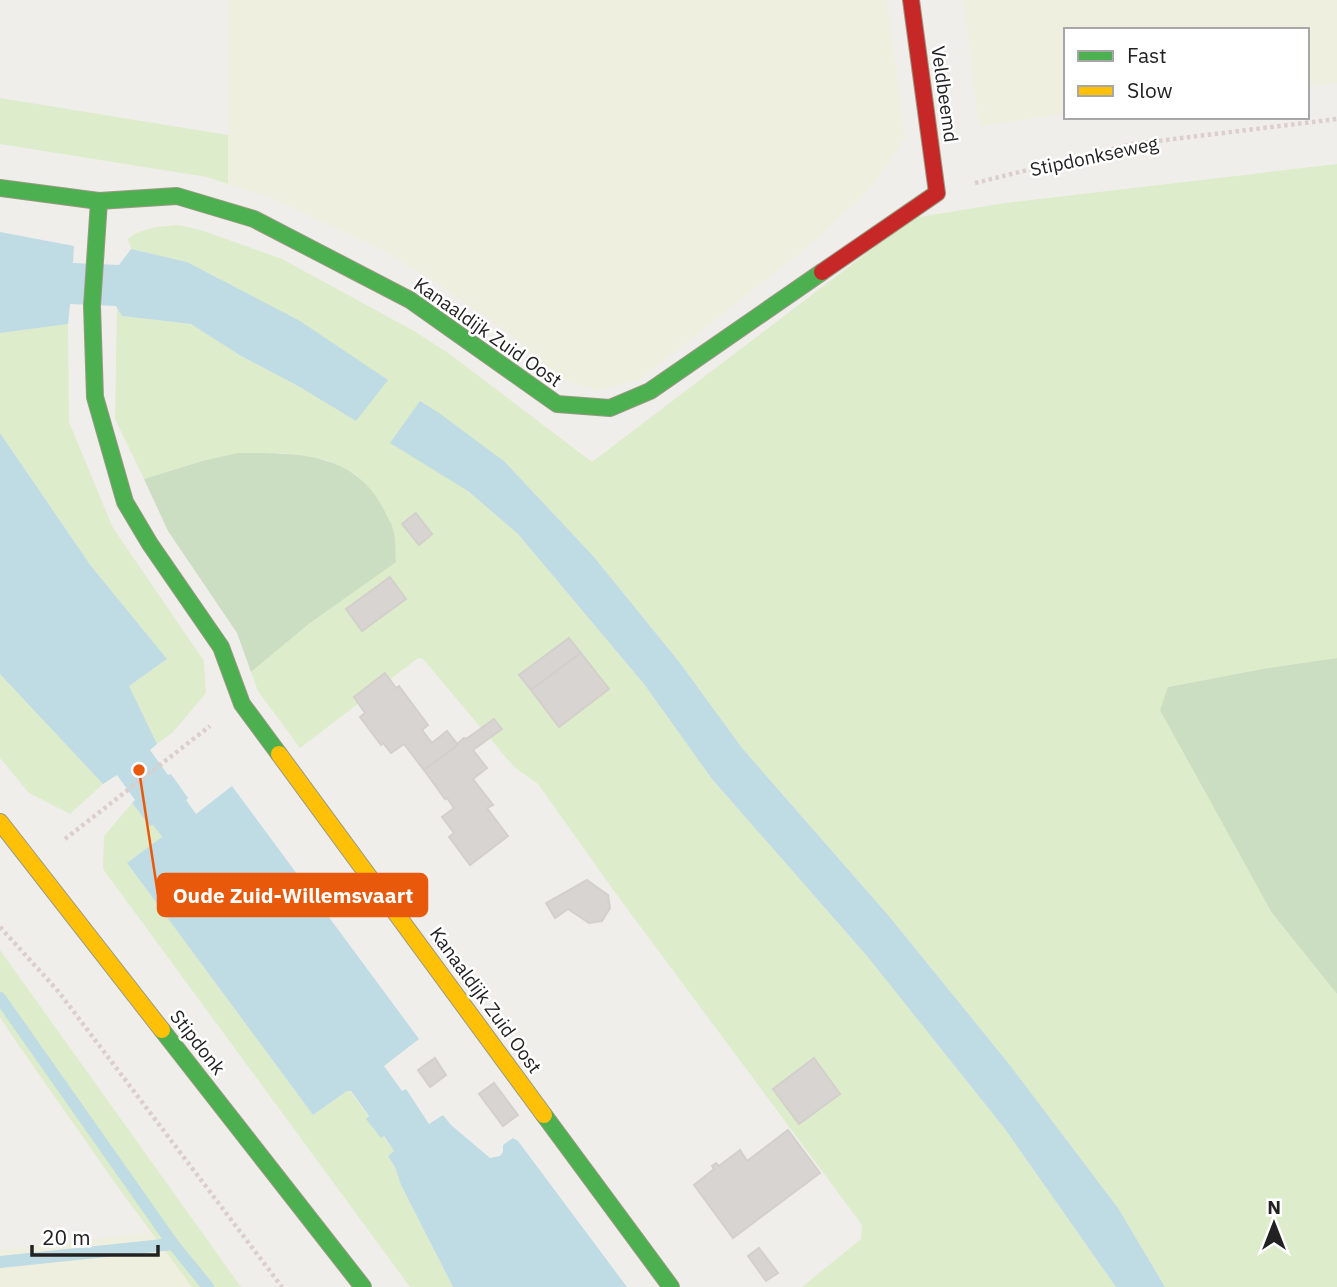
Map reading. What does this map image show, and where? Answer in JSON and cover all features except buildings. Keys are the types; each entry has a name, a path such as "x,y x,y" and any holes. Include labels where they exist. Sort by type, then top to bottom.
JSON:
{"street":[{"name":"Veldbeemd","path":"911,0 937,193"},
{"name":"Kanaaldijk Zuid Oost","path":"0,188 99,201 177,196 254,219 410,300 557,404 610,408 650,391 937,193"},
{"name":"Kanaaldijk Zuid Oost","path":"99,201 92,306 94,397 125,502 150,544 220,647 242,704 671,1287"},
{"name":"Stipdonk","path":"0,822 363,1287"}],"path":[{"name":"Stipdonkseweg","path":"937,193 1133,144 1337,119"},
{"path":"32,865 242,704"},
{"path":"0,927 58,991 282,1287"}],"green space":[{"path":"228,0 887,0 905,138 868,191 809,246 639,380 597,390 566,381 499,326 426,276 382,250 272,198 228,184"},
{"path":"963,0 1337,0 1337,83 1309,86 1309,28 1064,28 1064,114 979,126"},
{"path":"0,98 228,135 228,184 207,177 0,144"},
{"path":"1337,164 1337,658 1168,687 1272,913 1337,994 1337,1287 1165,1287 1118,1208 1009,1064 888,915 742,748 680,663 594,557 505,462 468,491 518,534 644,684 712,779 867,956 1005,1129 1116,1287 802,1287 861,1239 862,1225 614,891 538,784 514,767 423,659 418,658 300,748 258,691 251,672 310,623 358,476 327,460 284,453 237,453 144,479 115,419 117,306 122,316 191,324 241,356 300,387 220,279 187,262 131,249 128,239 136,233 156,227 179,225 204,231 282,259 414,331 451,355 592,462 913,218 1005,203"},
{"path":"68,324 69,422 113,528 204,661 206,693 173,732 157,744 129,686 167,659 91,566 0,433 0,333"},
{"path":"237,453 303,456 342,467 359,478 374,493 392,525 395,541 396,562 310,623 251,672 237,633 168,531 144,479"},
{"path":"1337,658 1337,994 1272,913 1160,710 1168,687"},
{"path":"0,674 103,784 70,814 29,793 0,758"},
{"path":"132,803 150,825 153,824 162,838 127,863 313,1115 350,1091 394,1151 388,1156 453,1287 410,1287 103,869 104,836"},
{"path":"0,950 241,1287 192,1287 120,1190 0,1017"},
{"path":"152,1232 192,1287 0,1287 0,1250"}],"water":[{"path":"0,232 74,246 73,263 119,265 131,249 187,262 300,321 388,380 356,421 241,356 191,324 122,316 116,306 70,304 68,324 0,333"},
{"path":"420,401 505,462 594,557 680,663 742,748 888,915 1009,1064 1118,1208 1165,1287 1116,1287 1005,1129 867,956 712,779 644,684 518,534 468,491 390,443"},
{"path":"0,433 91,566 167,659 129,686 157,744 150,750 168,775 171,774 196,814 232,786 419,1039 384,1066 402,1091 406,1089 429,1124 443,1115 490,1158 500,1156 503,1145 513,1138 518,1141 627,1287 453,1287 388,1156 394,1151 384,1136 381,1138 366,1119 369,1116 351,1091 347,1091 313,1115 127,863 162,837 132,803 135,800 117,775 103,784 0,674"}],"waterway":[{"path":"0,998 173,1244 208,1287"},
{"path":"0,1262 173,1244"}],"traffic: fast":[{"path":"0,188 99,201 177,196 254,219 410,300 557,404 610,408 650,391 822,272"},
{"path":"99,201 92,306 95,397 125,502 150,544 221,647 242,704 279,754"},
{"path":"162,1030 363,1287"},
{"path":"544,1115 671,1287"}],"traffic: slow":[{"path":"279,754 544,1115"},
{"path":"0,822 162,1030"}],"traffic: jam":[{"path":"822,272 937,193 911,0"}],"place":[{"name":"Oude Zuid-Willemsvaart","path":"139,770"}]}
